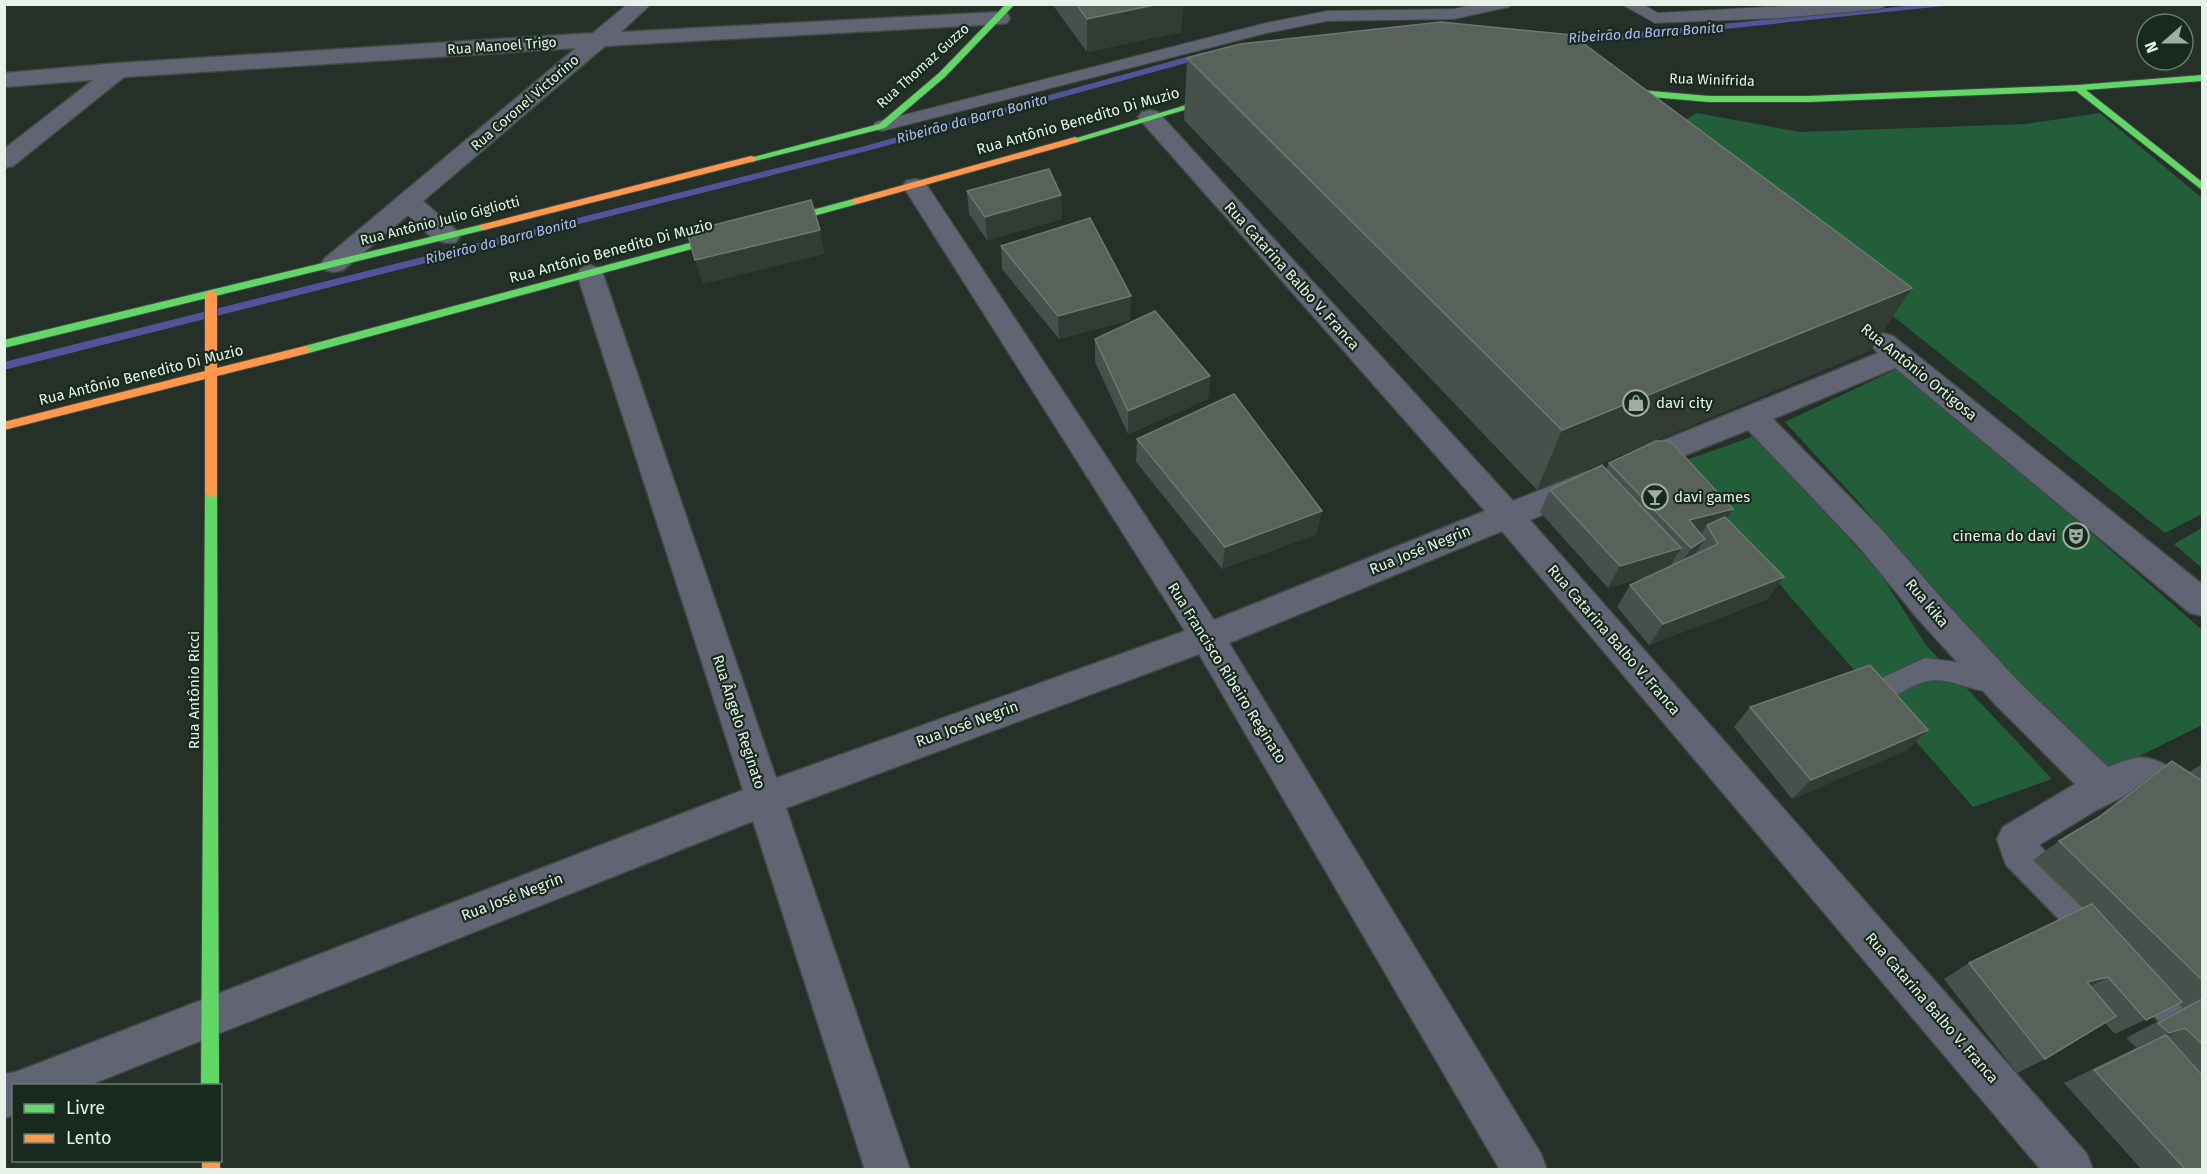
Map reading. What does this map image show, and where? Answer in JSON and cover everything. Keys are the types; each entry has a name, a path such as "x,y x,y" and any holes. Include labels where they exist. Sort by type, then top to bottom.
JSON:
{"street":[{"name":"Rua Coronel Victorino","path":"334,264 410,202 641,4"},
{"name":"Rua Manoel Trigo","path":"4,80 119,70 598,40 1005,11"},
{"name":"Rua Thomaz Guzzo","path":"882,126 942,75 1005,11"},
{"path":"4,161 119,70"},
{"name":"Rua Winifrida","path":"1588,92 1683,97 1809,99 2078,88 2202,78"},
{"path":"2078,88 2202,187"},
{"path":"1588,92 1609,117"},
{"name":"Rua Antônio Benedito Di Muzio","path":"4,426 211,375 590,274 915,186 1222,96 1243,94"},
{"path":"1642,115 1648,107 1658,102 1683,97"},
{"name":"Rua Catarina Balbo V. Franca","path":"1150,117 1506,514 2071,1170"},
{"name":"Rua Antônio Julio Gigliotti","path":"4,344 447,236 882,126"},
{"name":"Rua Francisco Ribeiro Reginato","path":"915,186 1207,637 1525,1170"},
{"path":"410,202 447,236"},
{"name":"Rua Ângelo Reginato","path":"590,274 888,1170"},
{"name":"Rua Antônio Ricci","path":"210,1084 211,294"},
{"name":"Rua Antônio Ortigosa","path":"1862,326 2202,603"},
{"name":"Rua José Negrin","path":"37,1084 210,1014 764,799 1207,637 1506,514 1753,417 1898,356"},
{"name":"Rua kika","path":"1753,417 1870,537 1931,610 1997,682 2118,780"},
{"path":"2202,821 2177,797 2144,773 2118,780 2016,839 2020,852 2202,1035"}],"lane":[{"path":"1629,4 1655,18 1781,13 1880,4"},
{"path":"882,126 1221,39 1326,16 1454,14 1503,6"},
{"path":"1888,687 1925,669 1954,672 1997,682"}],"green space":[{"path":"1697,113 1800,132 2026,124 2100,113 2202,198 2202,514 2165,533 1682,148 1679,123"},
{"path":"1901,367 2202,630 2202,725 2111,770 2079,744 1968,630 1857,500 1785,422"},
{"path":"1757,435 1881,575 1926,645 2052,779 1973,807 1675,464"},
{"path":"2202,528 2202,568 2174,544"}],"building":[{"path":"1076,4 1159,4 1087,19"},
{"path":"1441,22 1572,35 1912,288 1562,430 1187,58 1240,44"},
{"path":"1049,169 1061,195 985,217 967,191"},
{"path":"811,200 820,230 695,260 687,232"},
{"path":"1090,218 1131,296 1058,316 1001,246"},
{"path":"1155,311 1210,376 1128,411 1095,339"},
{"path":"1234,394 1322,511 1225,547 1137,439"},
{"path":"1656,441 1667,441 1673,444 1733,509 1689,520 1705,539 1691,548 1609,463"},
{"path":"1602,465 1681,548 1620,566 1550,490"},
{"path":"1725,517 1784,577 1663,624 1630,585 1718,544 1707,525"},
{"path":"1870,665 1928,730 1811,780 1750,707"},
{"path":"2172,761 2202,781 2202,980 2059,841 2101,816"},
{"path":"2092,904 2182,1002 2146,1020 2108,977 2087,982 2116,1016 2045,1059 1969,963"},
{"path":"2202,999 2202,1044 2185,1028 2169,1033 2158,1023"},
{"path":"2166,1035 2202,1075 2202,1170 2186,1170 2094,1070"}],"waterway":[{"name":"Ribeirão da Barra Bonita","path":"1558,39 1619,37 1959,4"},
{"name":"Ribeirão da Barra Bonita","path":"4,366 864,149 1205,55"}],"traffic: fast":[{"path":"751,159 882,126 942,75 1011,4"},
{"path":"1605,90 1709,99 1809,99 2078,88 2202,78"},
{"path":"2078,88 2202,187"},
{"path":"1075,140 1229,95"},
{"path":"305,350 857,201"},
{"path":"4,344 484,227"},
{"path":"210,1084 211,493"}],"traffic: slow":[{"path":"857,201 1075,140"},
{"path":"484,227 751,159"},
{"path":"211,294 211,493"},
{"path":"4,426 305,350"},
{"path":"211,1162 211,1170"}],"place":[{"name":"davi city","path":"1636,403"},
{"name":"davi games","path":"1655,497"},
{"name":"cinema do davi","path":"2076,536"}]}
